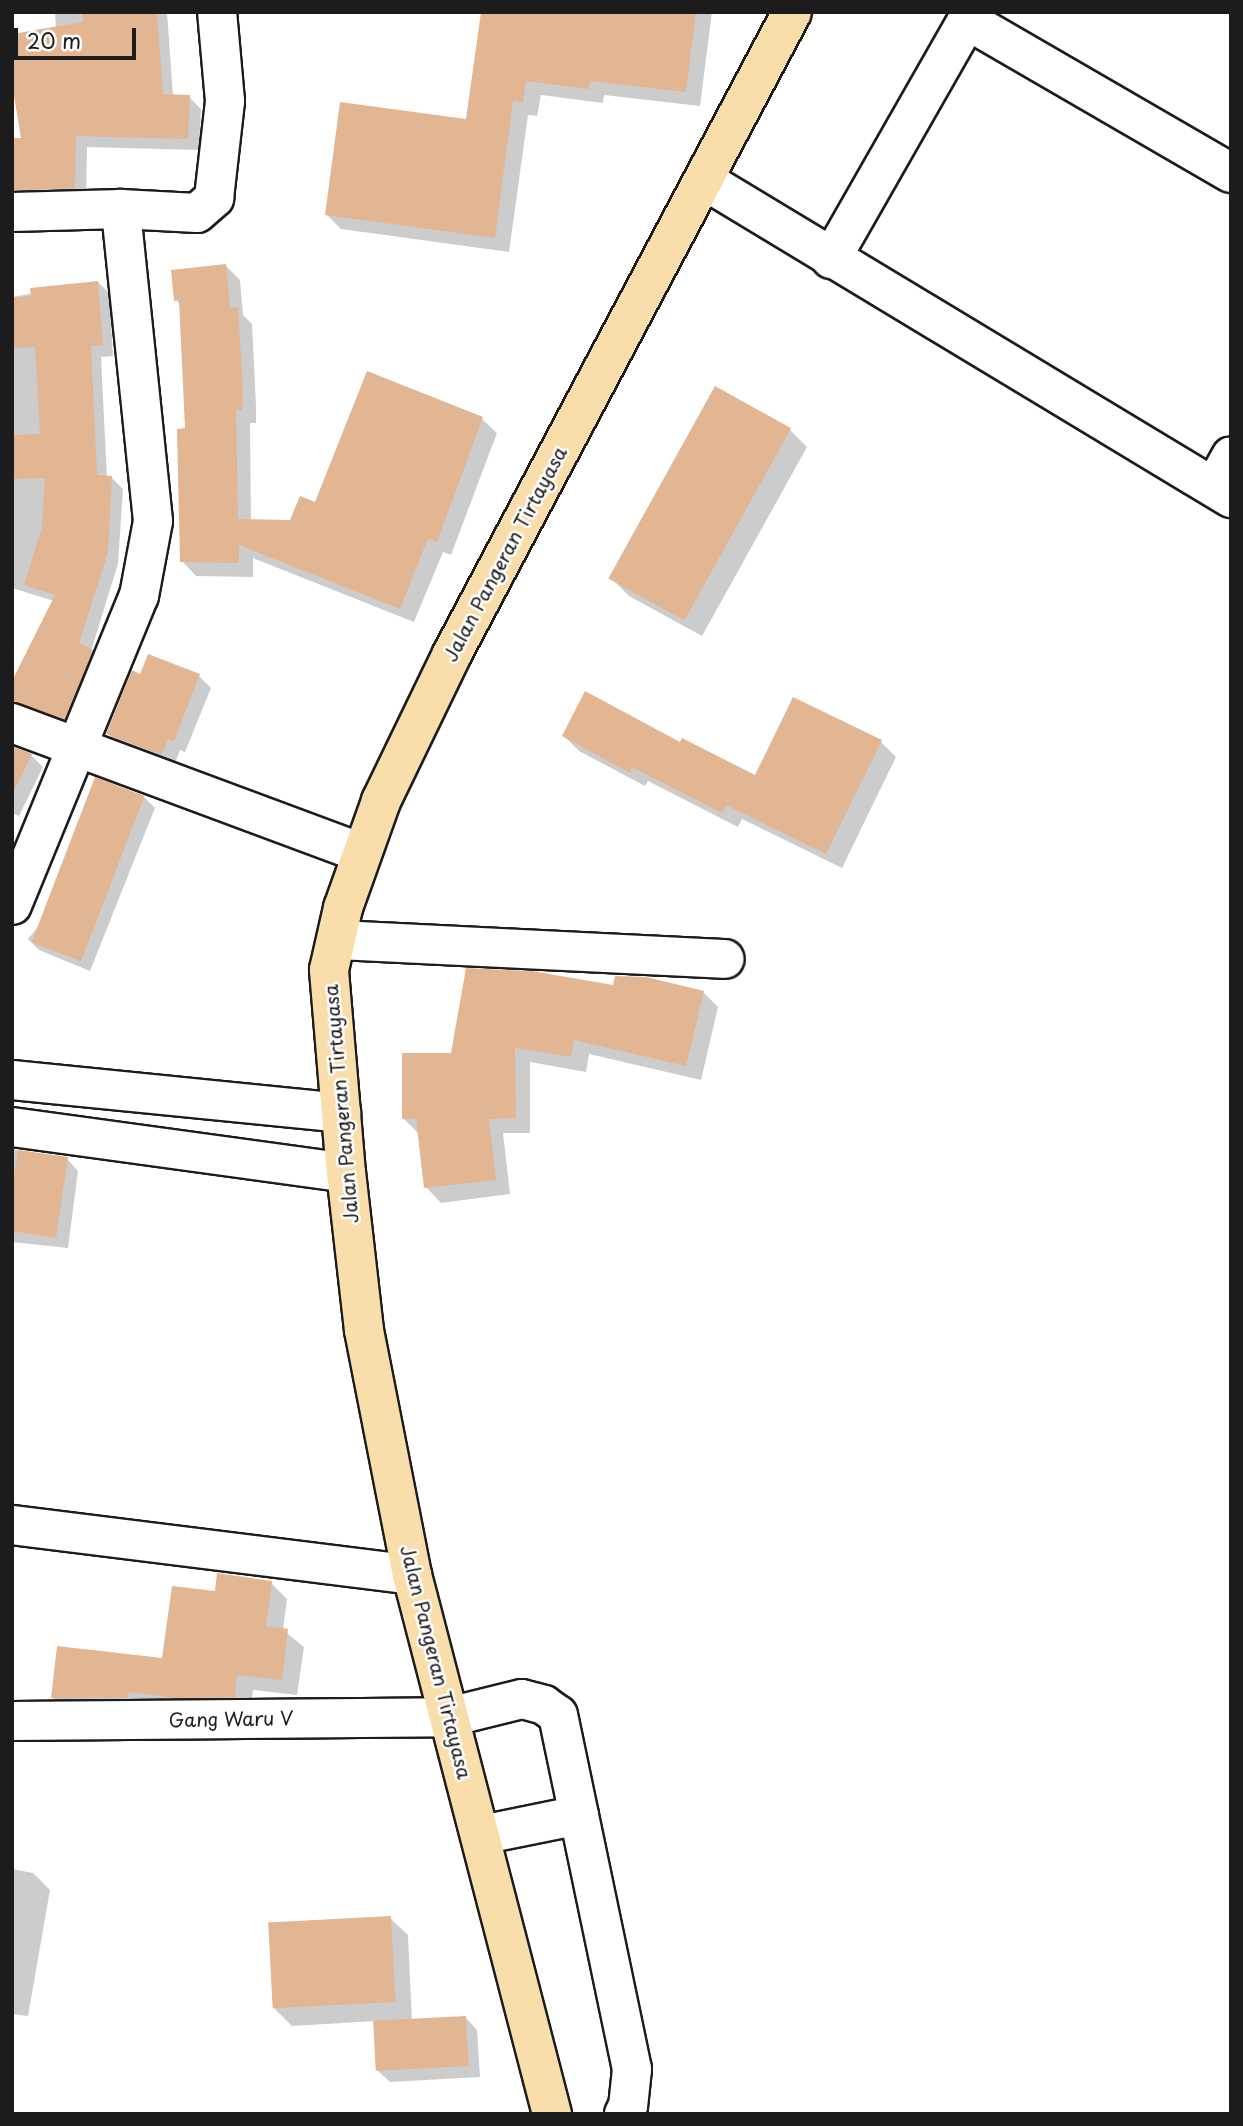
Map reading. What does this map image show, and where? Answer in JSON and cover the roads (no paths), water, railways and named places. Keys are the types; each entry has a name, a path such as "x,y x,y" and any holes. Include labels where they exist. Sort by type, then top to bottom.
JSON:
{"main road":[{"name":"Jalan Pangeran Tirtayasa","path":"552,2114 412,1575 364,1330 346,1173 329,970 343,908 381,802 452,654 792,12"}],"street":[{"path":"12,212 121,209 197,213 214,198 225,101 217,12"},
{"path":"831,259 970,16 1231,173"},
{"path":"704,180 831,259 1225,480"},
{"path":"12,905 139,596 153,521 121,209"},
{"path":"12,723 362,853"},
{"path":"337,940 725,959"},
{"path":"12,1080 341,1113"},
{"path":"12,1128 346,1173"},
{"path":"12,1525 412,1575"},
{"name":"Gang Waru V","path":"12,1721 449,1717 522,1699 544,1705 558,1715 579,1815"},
{"path":"481,1835 579,1815 632,2069 628,2106 624,2114"}]}
